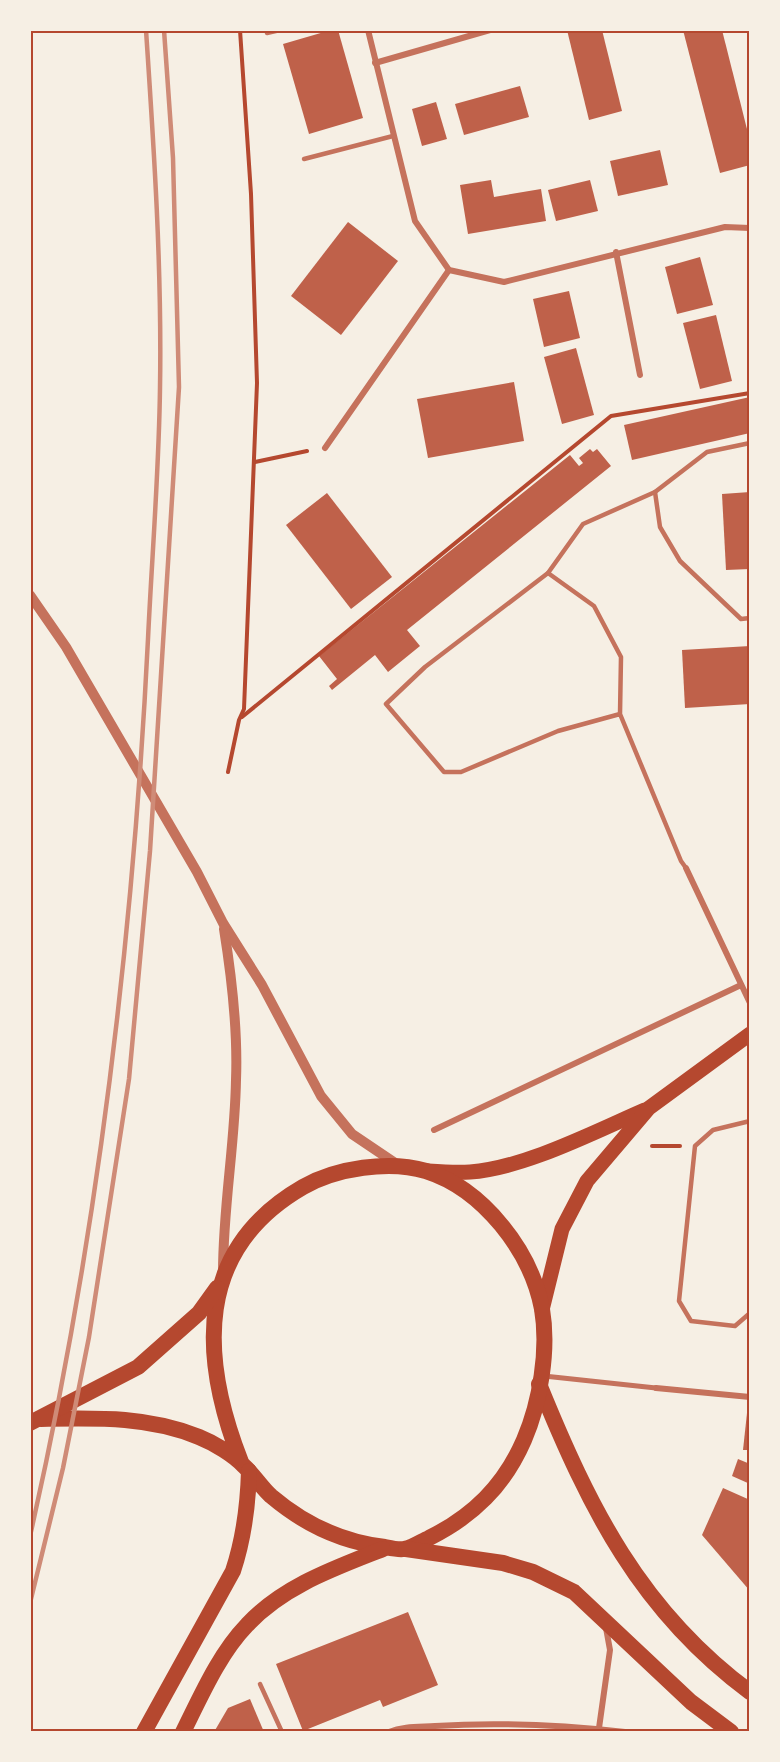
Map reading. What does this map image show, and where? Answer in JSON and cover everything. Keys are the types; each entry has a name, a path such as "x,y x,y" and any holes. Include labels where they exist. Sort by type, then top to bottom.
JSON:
{"highway":[{"path":"36,1421 138,1367 200,1312 221,1280 247,1232 276,1203 314,1181 348,1169 425,1171 455,1185 483,1205 509,1236 530,1271 542,1310 543,1348 540,1379 531,1424 514,1464 487,1499 453,1526 405,1549"},
{"path":"144,1732 233,1571 239,1553 248,1504 245,1466 219,1396 213,1354 214,1316 221,1280"},
{"path":"540,1379 586,1493 636,1578 676,1627 719,1669 750,1692"},
{"path":"36,1421 120,1418 153,1423 201,1438 245,1466 268,1493 298,1518 331,1534 366,1545 503,1563 533,1572 574,1592 691,1702 731,1732"},
{"path":"183,1732 230,1646 262,1610 282,1595 337,1567 387,1547"}],"main road":[{"path":"425,1171 470,1172 507,1165 576,1140 649,1108 750,1034"},
{"path":"542,1310 552,1258 576,1199 587,1181 649,1108"}],"street":[{"path":"368,30 415,221 449,270 504,282 616,252 725,227 750,228"},
{"path":"375,63 490,30"},
{"path":"616,252 640,375"},
{"path":"326,448 449,270"},
{"path":"30,596 66,647 223,923 262,985 321,1096 352,1134 404,1169"},
{"path":"686,868 750,1004"},
{"path":"221,1280 223,1224 237,1078 233,991 223,923"},
{"path":"434,1130 741,985"},
{"path":"540,1379 750,1397"},
{"path":"599,1730 610,1650 604,1618"},
{"path":"389,1732 399,1728 462,1724 541,1730 625,1732"},
{"path":"663,1732 675,1732"}],"lane":[{"path":"267,33 280,30"},
{"path":"304,159 393,136"},
{"path":"620,714 558,731 461,772 444,772 386,704 424,667 548,573 583,524 655,492 707,452 750,443"},
{"path":"655,492 660,527 680,561 741,619 750,618"},
{"path":"548,573 594,606 621,657 620,714 681,861 686,868"},
{"path":"750,1122 713,1130 695,1146 680,1301 691,1322 735,1326 750,1313"},
{"path":"260,1684 282,1732"}],"path":[{"path":"228,772 239,720 244,709 257,383 251,194 240,30"},
{"path":"239,720 611,416 750,393"},
{"path":"255,462 326,448"},
{"path":"652,1146 695,1146"}],"building":[{"path":"338,30 363,118 309,134 283,44"},
{"path":"567,30 602,30 622,111 589,120"},
{"path":"683,30 722,30 750,141 750,165 720,173"},
{"path":"520,86 529,117 464,135 455,104"},
{"path":"436,102 447,139 422,146 412,109"},
{"path":"660,150 668,185 618,196 610,161"},
{"path":"491,180 494,197 541,189 546,221 468,234 460,185"},
{"path":"590,180 598,211 556,221 548,190"},
{"path":"348,222 398,261 341,335 291,296"},
{"path":"700,257 713,305 677,314 665,267"},
{"path":"569,291 580,338 544,347 533,299"},
{"path":"716,315 732,381 700,389 683,323"},
{"path":"576,348 594,415 562,424 544,357"},
{"path":"514,382 524,441 428,458 417,399"},
{"path":"750,397 750,433 632,460 624,425"},
{"path":"590,449 593,452 597,449 611,466 407,630 420,646 388,672 375,655 332,690 329,686 337,679 319,656 570,455 579,466 583,463 579,458"},
{"path":"750,492 750,569 726,570 722,494"},
{"path":"327,493 392,577 351,609 286,525"},
{"path":"750,646 750,704 685,708 682,650"},
{"path":"747,1413 750,1414 750,1450 743,1450"},
{"path":"738,1459 750,1464 750,1484 732,1476"},
{"path":"723,1488 750,1500 750,1591 702,1535"},
{"path":"408,1612 438,1685 383,1707 380,1700 303,1731 276,1664"},
{"path":"250,1699 264,1732 214,1732 228,1708"}],"railway":[{"path":"30,1536 75,1314 93,1202 122,977 133,865 159,419 160,299 157,209 146,30"},
{"path":"30,1603 63,1468 89,1337 129,1079 150,851 179,387 173,158 164,30"}]}
